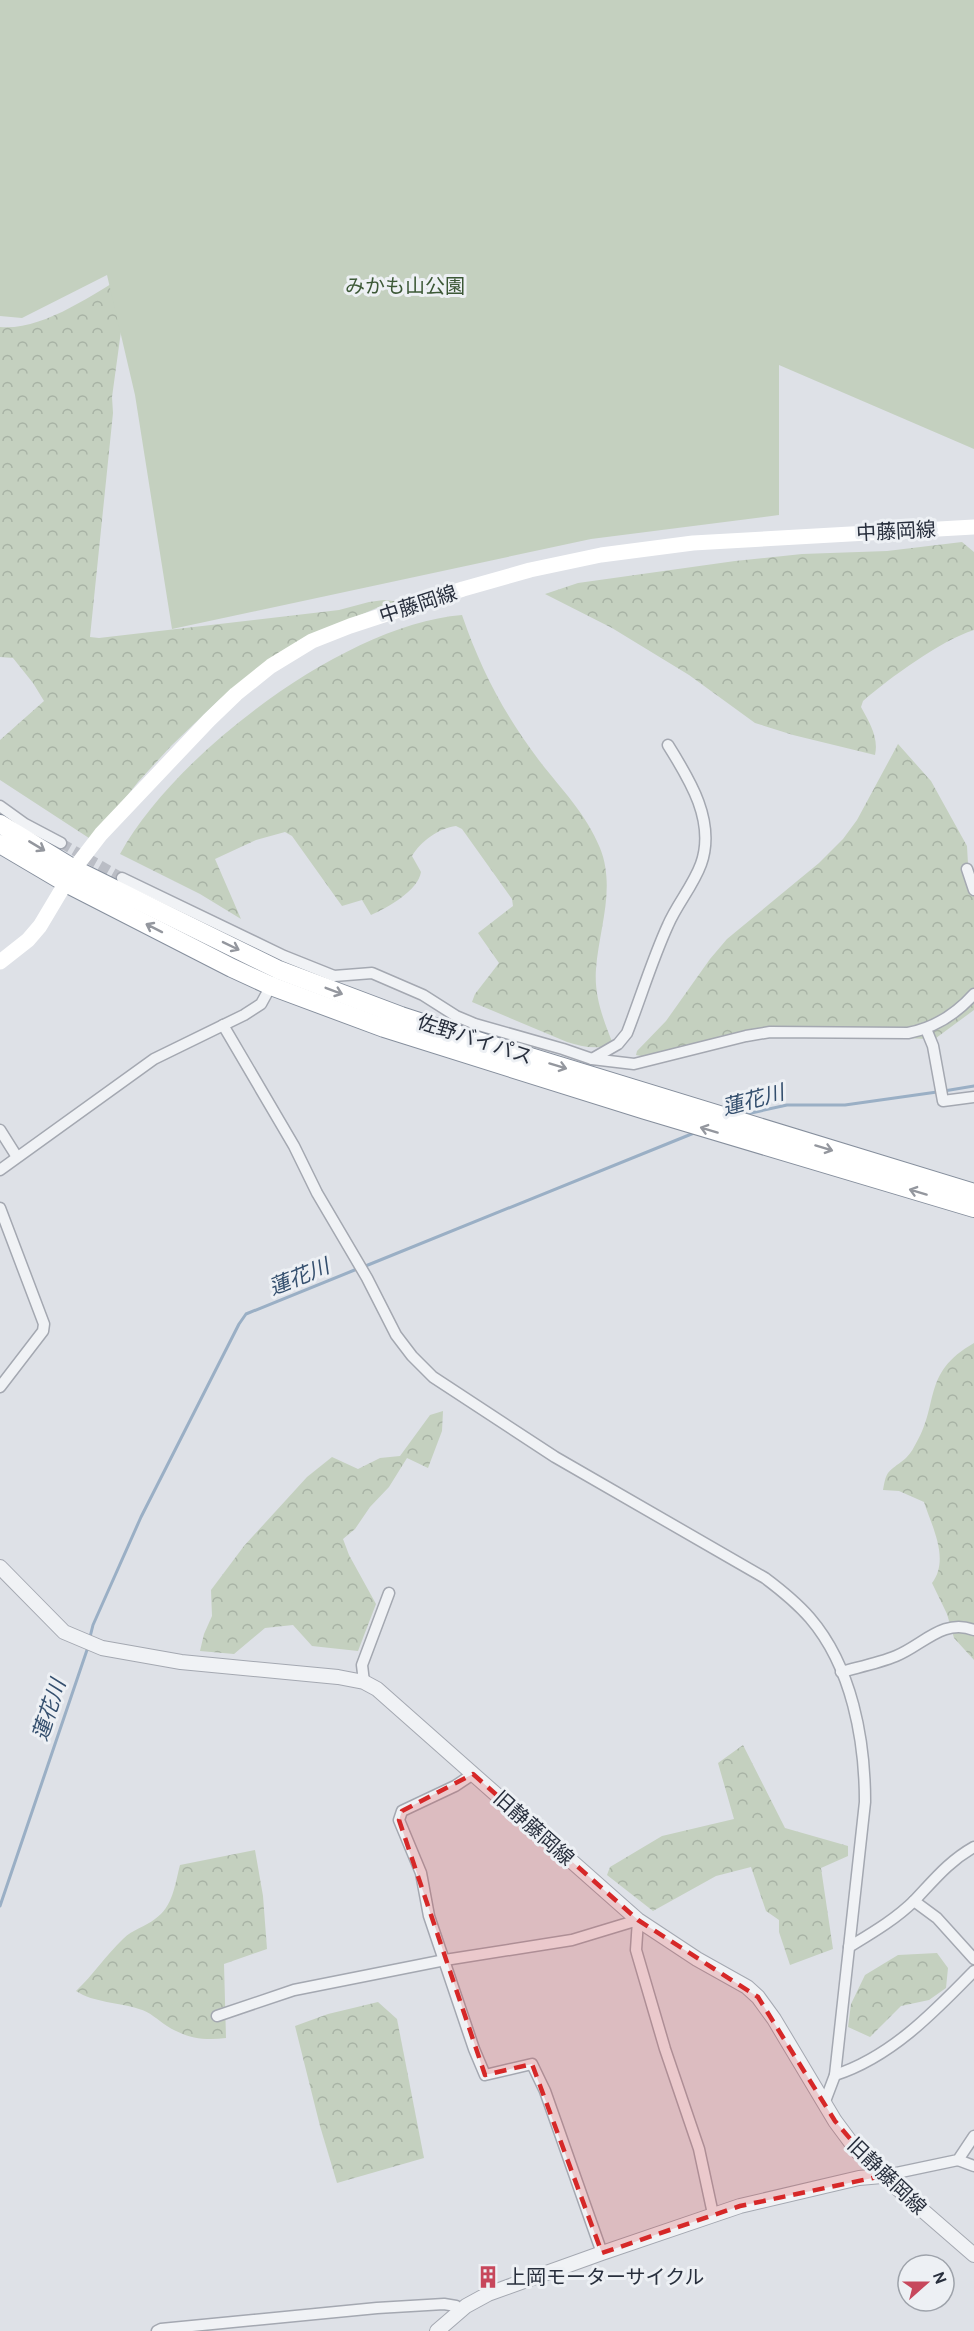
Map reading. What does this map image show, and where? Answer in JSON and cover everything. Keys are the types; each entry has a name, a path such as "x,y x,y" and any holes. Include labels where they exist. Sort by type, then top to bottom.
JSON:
{"highway":[{"name":"佐野バイパス","path":"0,824 70,876"},
{"name":"佐野バイパス","path":"0,844 278,971 384,1029 974,1208"},
{"name":"佐野バイパス","path":"278,971 401,1016 481,1042 974,1193"}],"main road":[{"name":"中藤岡線","path":"0,962 28,940 40,926 70,876 101,834 236,694 271,666 312,641 350,626 530,570 601,555 693,543 974,527"}],"street":[{"path":"592,1059 618,1044 627,1033 667,926 700,866 707,842 704,819 687,775 668,745"},
{"path":"0,806 25,824 61,843"},
{"path":"967,869 974,890"},
{"path":"122,878 278,971 334,976 372,973 423,994 456,1016 475,1024 562,1048 592,1059 633,1064 770,1032 908,1033 926,1029 945,1019 974,994"},
{"path":"0,1170 154,1059 244,1015 261,1004 278,971"},
{"path":"223,1025 294,1146 317,1193 396,1335 412,1356 433,1377 555,1457 765,1578 811,1619 831,1650 853,1705 865,1770 862,1838 835,2075 824,2104"},
{"path":"926,1029 933,1046 943,1101 974,1096"},
{"path":"0,1130 17,1157"},
{"path":"0,1208 44,1324 43,1331 0,1387"},
{"name":"旧静藤岡線","path":"0,1567 64,1632 102,1648 181,1662 338,1677 364,1682 377,1689 638,1920 697,1959 747,1987 758,1997 774,2019 824,2104 858,2152 882,2176 974,2255"},
{"path":"364,1682 362,1665 389,1593"},
{"path":"841,1672 896,1657 944,1628 963,1626 974,1630"},
{"path":"473,1774 455,1786 402,1811 399,1820 421,1874 429,1916 485,2075 532,2064 545,2091 602,2253"},
{"path":"849,1947 878,1930 914,1901 941,1870 974,1847"},
{"path":"914,1901 937,1918 974,1959"},
{"path":"217,2016 294,1990 445,1960 572,1940 638,1920 636,1950 665,2049 699,2150 713,2214"},
{"path":"835,2075 859,2067 887,2049 928,2016 974,1971"},
{"path":"958,2160 974,2136"},
{"path":"437,2331 460,2311 501,2289 713,2214 859,2178 882,2176 958,2160 974,2166"},
{"path":"157,2331 377,2308 444,2304 456,2306 460,2311"}],"highlighted area":[{"path":"473,1774 638,1920 758,1997 835,2121 882,2176 740,2206 602,2253 532,2064 485,2075 399,1820 402,1811"}],"green space":[{"name":"みかも山公園","path":"0,0 974,0 974,449 779,365 779,515 591,539 172,629 135,395 107,275 22,318 0,316"},
{"path":"129,273 112,397 113,413 90,637 99,638 339,610 384,600 402,602 381,606 340,624 220,699 171,746 138,782 92,840 0,780 0,740 44,701 13,658 0,657 0,327 16,327 50,317"},
{"path":"962,542 974,552 974,630 931,651 887,681 863,701 861,707 876,742 875,755 793,735 755,723 689,675 612,628 545,594 578,583 735,561 802,554 887,551"},
{"path":"462,615 485,672 514,724 588,823 600,848 605,863 607,893 596,969 596,989 613,1044 596,1047 573,1044 472,1002 475,994 499,963 478,933 513,906 512,899 462,829 456,826 437,832 420,845 412,856 421,872 419,879 408,892 371,915 362,900 342,906 292,836 285,832 256,840 215,859 241,919 200,894 120,854 146,815 180,775 222,736 268,700 317,668 367,642 416,624"},
{"path":"898,744 931,781 967,846 968,864 974,887 974,1010 936,1038 782,1036 758,1038 651,1058 636,1055 637,1051 666,1021 727,939 819,863 843,839 857,820"},
{"path":"974,1343 974,1660 954,1638 947,1614 932,1583 937,1574 939,1553 935,1532 924,1502 899,1491 883,1490 888,1473 908,1456 922,1431 938,1378 957,1355"},
{"path":"443,1411 442,1431 428,1468 407,1458 389,1487 370,1507 355,1529 343,1539 349,1555 376,1604 358,1651 312,1646 293,1625 265,1628 234,1654 200,1651 212,1616 211,1590 244,1546 307,1477 332,1457 358,1469 380,1458 400,1456 430,1415"},
{"path":"743,1745 785,1828 848,1846 848,1856 821,1868 833,1949 790,1965 779,1932 779,1920 766,1911 751,1867 716,1876 653,1911 607,1875 610,1867 662,1836 734,1819 718,1763"},
{"path":"255,1850 263,1896 267,1949 224,1964 226,2038 203,2039 188,2036 167,2026 143,2010 91,1998 76,1991 123,1939 151,1922 166,1908 170,1902 180,1865"},
{"path":"937,1953 948,1968 946,1988 929,2000 901,2006 870,2037 848,2027 851,2004 865,1975 898,1955"},
{"path":"378,2002 397,2019 424,2158 337,2183 295,2026 328,2014"}],"waterway":[{"name":"蓮花川","path":"944,1091 974,1086"},
{"name":"蓮花川","path":"742,1115 787,1105 845,1105 937,1092"},
{"name":"蓮花川","path":"363,1267 694,1133"},
{"name":"蓮花川","path":"90,1637 93,1625 141,1517 246,1314 357,1269"},
{"name":"蓮花川","path":"0,1906 88,1647"}],"tunnel":[{"path":"61,843 122,878"}],"place":[{"name":"上岡モーターサイクル","path":"488,2277"}]}
